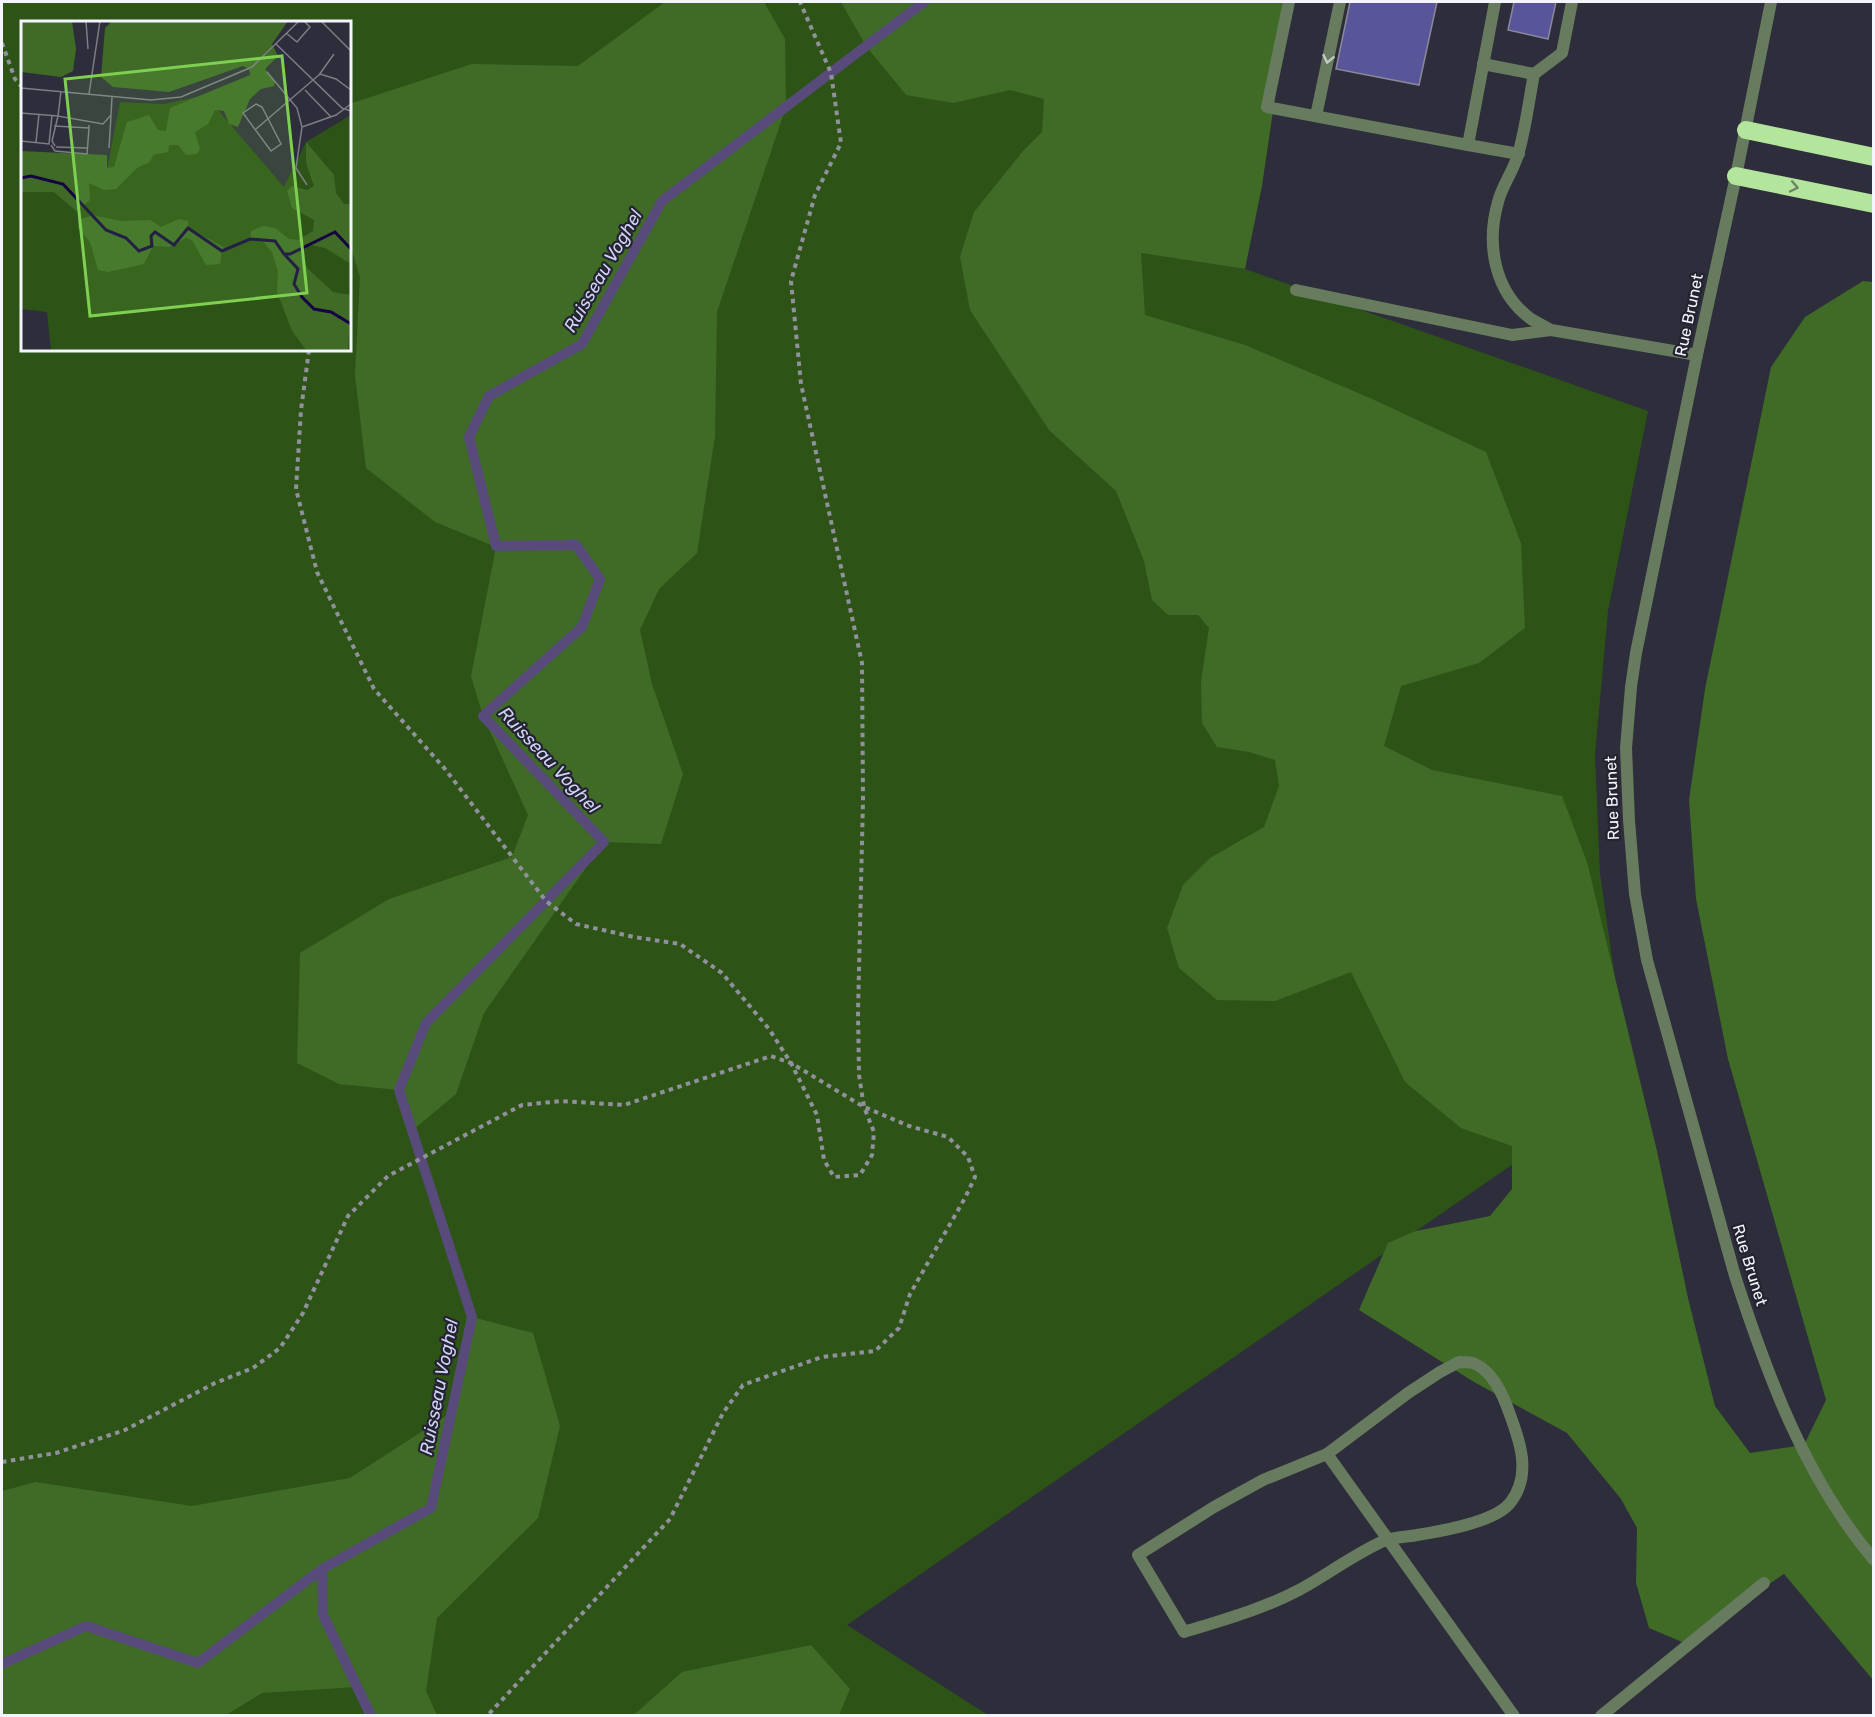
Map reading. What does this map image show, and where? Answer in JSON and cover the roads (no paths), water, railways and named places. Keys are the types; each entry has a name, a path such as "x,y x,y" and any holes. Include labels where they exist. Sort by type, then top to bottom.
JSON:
{"highway":[{"path":"1746,130 1874,157"},
{"path":"1736,176 1874,204"}],"street":[{"path":"1289,2 1267,107 1519,154"},
{"path":"1316,116 1340,2"},
{"path":"1468,145 1495,2"},
{"path":"1551,330 1531,318 1513,301 1500,280 1494,260 1492,241 1498,202 1519,154 1534,74 1562,53 1572,2"},
{"name":"Rue Brunet","path":"1772,2 1636,653 1626,748 1631,858 1640,927 1658,1003 1749,1321 1786,1416 1813,1470 1844,1522 1874,1560"},
{"path":"1483,64 1534,74"},
{"path":"1296,290 1512,335 1551,330 1697,355"},
{"path":"1459,1362 1473,1363 1486,1372 1501,1390 1520,1440 1523,1462 1520,1490 1509,1505 1489,1517 1446,1531 1387,1540 1289,1594 1249,1612 1184,1632 1138,1555 1214,1507 1263,1480 1327,1454 1440,1372 1459,1362"},
{"path":"1327,1454 1514,1716"},
{"path":"1601,1716 1764,1584"}],"waterway":[{"name":"Ruisseau Voghel","path":"371,1716 323,1615 322,1569 431,1508 472,1317 399,1090 426,1023 604,842 483,716 582,627 600,579 576,545 496,546 469,437 489,396 582,344 662,201 924,2"},
{"path":"2,1664 86,1626 198,1663 322,1569"}]}
